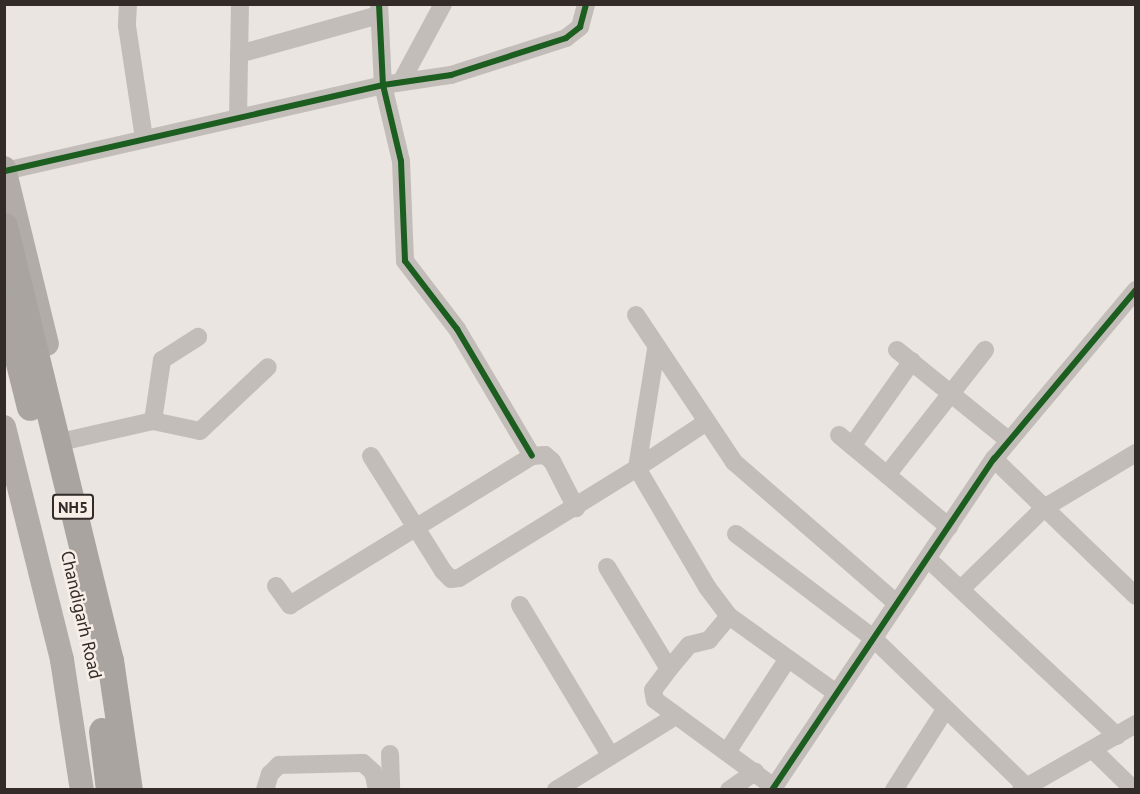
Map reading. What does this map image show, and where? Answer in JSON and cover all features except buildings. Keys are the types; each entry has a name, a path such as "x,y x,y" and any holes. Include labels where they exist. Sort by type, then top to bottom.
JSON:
{"highway":[{"name":"NH5","path":"4,226 110,660 129,789"},
{"name":"Chandigarh Road","path":"4,303 93,655 109,789"}],"main road":[{"path":"5,170 105,590 139,789"},
{"path":"4,352 46,344"},
{"path":"4,428 62,660 82,789"}],"street":[{"path":"128,4 127,26 144,139"},
{"path":"237,118 240,4"},
{"path":"392,83 443,4"},
{"path":"5,170 392,83 451,75 566,38 580,27 586,4"},
{"path":"239,54 379,10 392,83 401,161 405,261 457,329 532,456"},
{"path":"729,616 709,640 689,645 652,694 674,717 755,772 773,788 994,459 1136,290"},
{"path":"636,315 705,423 749,478 896,603"},
{"path":"153,421 162,360 198,337"},
{"path":"656,349 637,468 706,586 729,616 787,660 836,693"},
{"path":"897,350 1008,440"},
{"path":"887,475 985,350"},
{"path":"912,361 845,440 950,527"},
{"path":"69,440 153,421 200,431 268,367"},
{"path":"371,456 443,572 455,579 576,508 705,423"},
{"path":"961,589 1044,508 1136,453"},
{"path":"276,586 290,605 532,456 545,455 552,461 576,508"},
{"path":"994,459 1133,590"},
{"path":"735,534 873,638 1026,788 1094,751 1136,724"},
{"path":"928,559 1117,736"},
{"path":"607,567 669,669"},
{"path":"520,605 610,755"},
{"path":"727,752 787,660"},
{"path":"894,789 945,710"},
{"path":"561,788 610,755 674,717"},
{"path":"1094,751 1134,789"},
{"path":"390,754 391,789"},
{"path":"265,789 270,774 279,765 363,763 373,772 377,789"},
{"path":"729,789 755,772"}],"cycle path":[{"path":"379,4 383,85 401,161 405,261 457,329 532,456"},
{"path":"5,171 383,85 451,75 566,38 580,27 586,4"},
{"path":"772,790 994,459 1136,290"}]}
